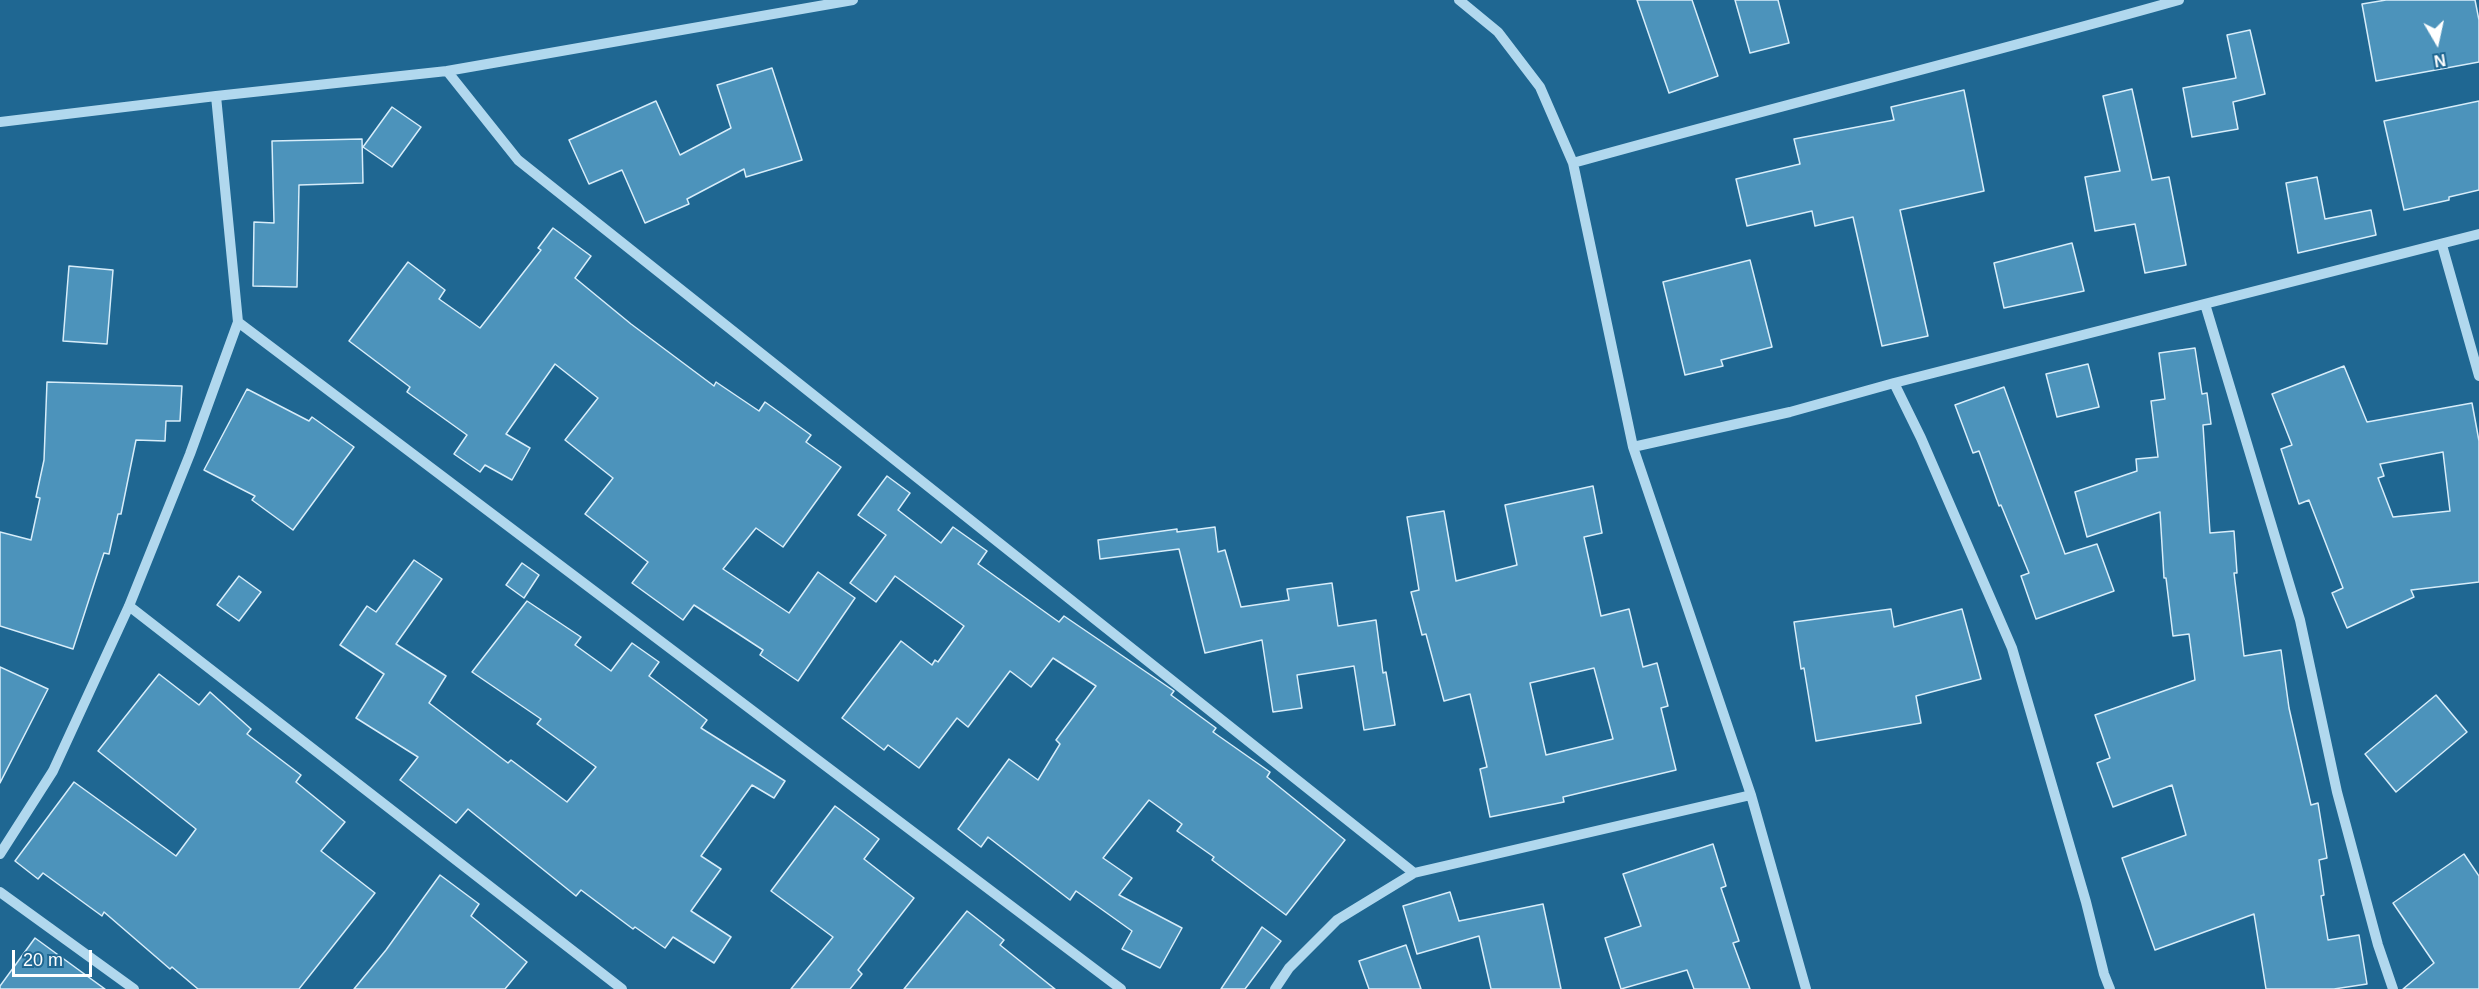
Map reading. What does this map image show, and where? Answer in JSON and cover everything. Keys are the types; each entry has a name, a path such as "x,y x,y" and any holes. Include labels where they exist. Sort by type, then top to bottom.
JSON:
{"street":[{"path":"0,122 447,70 853,0"},
{"path":"1459,0 1498,32 1540,87 1573,163 1633,447 1751,795 1806,989"},
{"path":"1573,163 1764,110 1995,52 2179,0"},
{"path":"447,70 519,160 1414,873"},
{"path":"0,854 53,771 129,606 190,454 238,322 216,96"},
{"path":"1633,447 1790,412 1894,383 2479,234"},
{"path":"2442,244 2479,376"},
{"path":"2205,304 2301,620 2337,792 2378,945 2393,989"},
{"path":"238,322 1121,989"},
{"path":"1894,383 1921,438 2012,648 2110,989"},
{"path":"129,606 622,989"},
{"path":"1275,989 1289,968 1337,920 1414,873 1751,795"},
{"path":"0,892 134,989"}],"building":[{"path":"1637,0 1692,0 1718,76 1669,93"},
{"path":"1735,0 1778,0 1789,43 1750,53"},
{"path":"2386,0 2475,0 2479,20 2479,62 2376,81 2362,4"},
{"path":"2250,30 2265,94 2233,102 2238,129 2192,137 2183,88 2236,78 2227,35"},
{"path":"772,68 802,160 746,177 744,169 687,199 689,204 645,223 622,170 589,184 569,140 656,101 680,155 731,128 717,85"},
{"path":"2132,89 2152,180 2169,177 2186,265 2145,273 2135,224 2095,231 2085,177 2120,171 2103,96"},
{"path":"1964,90 1984,191 1900,210 1928,336 1882,346 1853,217 1815,226 1812,211 1747,226 1736,179 1800,164 1794,139 1894,120 1891,107"},
{"path":"2479,101 2479,190 2449,197 2449,200 2404,210 2384,121"},
{"path":"392,107 421,127 392,167 363,147"},
{"path":"362,139 363,183 299,185 297,287 253,286 254,222 274,223 272,141"},
{"path":"2317,177 2325,219 2371,210 2376,235 2298,253 2286,183"},
{"path":"553,228 591,256 575,278 631,324 714,386 716,382 759,411 765,402 811,435 806,442 841,467 783,547 756,528 723,569 789,613 818,572 855,598 798,681 760,655 763,650 694,605 683,620 632,583 648,562 585,514 613,478 565,440 598,398 555,364 506,434 530,448 512,480 485,465 480,472 454,454 467,435 407,392 410,387 349,341 408,262 445,290 439,299 480,328 541,250 538,248"},
{"path":"2072,243 2084,291 2004,308 1994,263"},
{"path":"1750,260 1772,347 1721,360 1723,366 1685,375 1663,282"},
{"path":"69,266 113,270 107,344 63,341"},
{"path":"2195,348 2202,394 2207,393 2211,424 2203,425 2210,533 2234,531 2237,573 2234,573 2244,656 2281,650 2289,708 2311,805 2318,803 2327,858 2319,860 2324,895 2321,896 2328,940 2359,935 2367,984 2334,989 2266,989 2254,914 2155,950 2122,858 2186,835 2172,785 2113,807 2097,763 2110,758 2095,715 2195,680 2189,634 2173,636 2166,578 2164,578 2160,512 2087,537 2075,492 2137,471 2136,459 2158,457 2151,401 2165,399 2159,353"},
{"path":"2088,364 2099,407 2057,417 2046,374"},
{"path":"2344,366 2367,422 2472,403 2479,441 2479,582 2411,590 2414,597 2347,628 2332,593 2343,588 2309,500 2299,504 2281,449 2292,445 2272,394","holes":["2443,452 2450,511 2393,517 2378,478 2384,476 2380,464"]},
{"path":"47,382 182,386 180,421 166,421 165,441 136,440 121,514 118,514 109,554 104,553 73,649 0,626 0,532 31,540 40,498 36,497 44,460"},
{"path":"2004,387 2065,554 2097,544 2114,591 2036,619 2021,576 2029,573 2001,505 1999,506 1979,451 1973,453 1955,405"},
{"path":"247,389 309,421 312,417 354,447 293,530 252,500 255,496 204,470"},
{"path":"887,476 910,493 898,510 941,543 953,527 987,551 978,564 1059,622 1064,616 1174,691 1171,695 1216,728 1213,732 1270,772 1267,777 1345,840 1286,915 1212,860 1214,857 1177,831 1182,824 1149,800 1103,858 1132,878 1119,895 1182,928 1160,968 1122,949 1132,931 1076,891 1070,900 988,837 981,847 958,829 1009,759 1038,780 1060,744 1056,740 1096,686 1053,658 1031,687 1010,671 968,727 957,718 919,768 888,745 884,750 842,718 901,641 932,665 935,660 938,662 964,626 895,576 876,602 850,583 886,535 858,515"},
{"path":"1593,486 1602,533 1584,537 1601,616 1629,609 1643,667 1657,663 1668,706 1661,708 1676,770 1563,797 1564,802 1490,817 1480,769 1487,767 1470,694 1444,701 1426,634 1422,635 1411,592 1419,590 1407,517 1444,511 1456,581 1517,565 1505,505","holes":["1594,668 1613,739 1546,755 1530,683"]},
{"path":"1215,527 1218,552 1225,550 1241,607 1289,600 1287,589 1332,583 1338,626 1376,620 1383,673 1386,672 1395,725 1364,730 1354,666 1297,675 1302,708 1273,712 1262,640 1205,653 1179,549 1100,559 1098,540 1177,529 1177,532"},
{"path":"414,560 442,579 396,644 446,676 429,703 508,763 511,760 567,802 596,767 537,724 541,719 472,672 527,601 581,637 575,645 611,671 632,643 659,662 649,676 707,720 701,728 785,781 774,798 752,785 701,856 721,869 691,911 731,937 714,963 673,937 665,948 635,927 633,929 581,890 576,896 468,809 456,823 400,780 418,757 356,718 384,674 340,645 367,606 376,612"},
{"path":"522,563 539,575 524,598 506,585"},
{"path":"239,576 261,592 239,621 217,605"},
{"path":"1891,609 1894,627 1962,609 1981,679 1916,696 1921,723 1816,741 1794,622"},
{"path":"0,667 48,689 0,783"},
{"path":"159,674 199,705 210,692 251,729 247,734 301,775 296,782 345,822 321,851 375,893 299,989 198,989 172,967 170,969 104,912 102,916 43,873 38,879 15,861 74,782 176,856 196,829 98,751"},
{"path":"2436,695 2467,732 2396,792 2365,754"},
{"path":"835,806 879,839 864,859 914,898 858,970 862,974 850,989 791,989 833,937 771,891"},
{"path":"1713,844 1726,886 1721,888 1739,941 1733,943 1750,989 1694,989 1687,970 1621,989 1605,938 1641,926 1623,874"},
{"path":"2464,854 2479,876 2479,989 2403,989 2434,963 2393,903"},
{"path":"440,875 479,904 471,916 527,962 505,989 354,989 386,950"},
{"path":"1450,892 1459,921 1543,904 1561,989 1491,989 1479,936 1417,954 1403,906"},
{"path":"967,911 1004,940 1000,945 1055,989 904,989"},
{"path":"1262,927 1281,941 1245,989 1221,989"},
{"path":"35,938 105,989 0,989"},
{"path":"1406,945 1421,989 1369,989 1359,961"}]}
